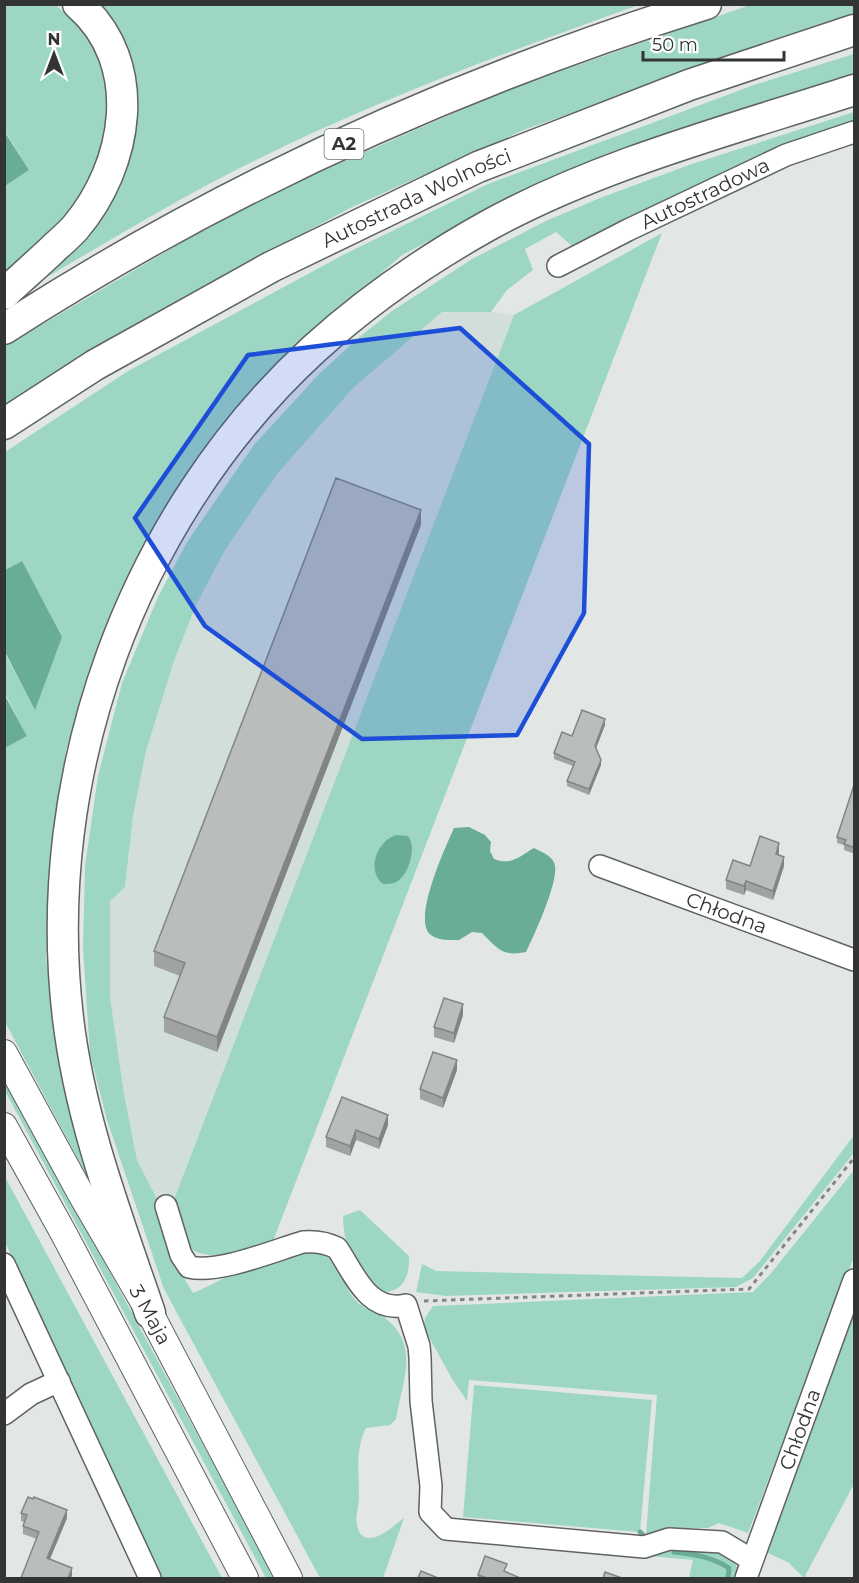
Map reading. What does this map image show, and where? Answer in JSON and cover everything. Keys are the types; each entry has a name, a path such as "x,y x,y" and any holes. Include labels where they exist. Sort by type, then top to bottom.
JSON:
{"highway":[{"path":"4,294 75,228 92,204 111,169 121,132 123,105 120,77 114,55 90,15 78,4"},
{"name":"A2","path":"4,329 120,258 220,204 311,159 410,114 516,71 640,25 706,4"},
{"name":"Autostrada Wolności","path":"4,424 95,365 271,267 478,167 689,85 855,30"},
{"path":"150,1313 93,1143 77,1081 64,973 63,906 69,825 75,785 93,711 117,639 130,609 184,506 222,451 311,351 356,313 420,266 491,224 559,192 665,151 855,90"}],"main road":[{"name":"3 Maja","path":"4,1053 82,1196 150,1313 289,1578"},
{"name":"3 Maja","path":"4,1126 79,1263 244,1578"}],"street":[{"name":"Autostradowa","path":"558,266 786,155 855,132"},
{"name":"Chłodna","path":"600,866 855,960"},
{"path":"166,1206 181,1255 189,1268 218,1267 303,1242 316,1241 337,1248 366,1294 377,1302 398,1306 406,1305 419,1346 431,1486 430,1512 446,1529 644,1547 669,1539 722,1542 749,1569"},
{"path":"4,1264 150,1578"},
{"name":"Chłodna","path":"749,1569 855,1280"},
{"path":"4,1414 31,1394 59,1381"}],"path":[{"path":"406,1305 416,1302 749,1289 855,1158"}],"highlighted area":[{"path":"460,328 589,444 584,613 517,735 362,739 205,626 135,518 248,355"}],"shaded area":[{"path":"54,4 75,21 94,44 105,64 111,110 93,185 53,236 5,277 5,186 29,170 5,131 5,5"},
{"path":"93,5 639,5 422,86 315,132 187,196 21,292 131,148"},
{"path":"750,5 854,5 854,14 526,129 350,208 96,346 5,406 4,347 247,204 504,91"},
{"path":"854,54 854,76 529,189 402,255 278,362 188,475 144,549 89,670 66,750 57,811 46,957 59,1053 94,1189 5,1022 5,748 27,736 5,694 4,652 35,709 22,561 5,570 5,452 128,371 345,254 488,184 754,85"},
{"path":"854,112 854,129 580,244 572,246 556,232 525,249 533,270 507,290 491,312 442,312 354,387 277,474 225,550 196,605 174,661 146,751 133,816 125,887 110,901 110,997 124,1094 137,1160 158,1201 171,1256 193,1293 264,1260 303,1251 320,1253 333,1262 357,1302 385,1318 396,1329 403,1340 406,1353 405,1378 396,1419 390,1425 366,1428 359,1453 357,1522 360,1533 373,1538 404,1518 383,1578 320,1578 164,1289 107,1120 90,1054 83,947 85,866 98,776 122,683 158,597 187,542 254,445 319,374 392,311 472,259 546,221 689,165"},
{"path":"4,131 29,170 5,186 4,186"},
{"path":"662,233 273,1241 237,1252 211,1255 199,1253 189,1248 182,1238 173,1202 514,315"},
{"path":"485,311 514,315 173,1202 158,1201 137,1160 124,1094 110,997 110,901 125,887 133,816 146,751 174,661 196,605 225,550 277,474 354,387 442,312"},
{"path":"22,561 62,637 35,710 5,652 5,570"},
{"path":"4,694 27,736 5,748 4,748"},
{"path":"469,827 485,835 491,842 490,851 494,859 510,861 534,848 547,855 554,863 553,884 526,952 505,952 496,947 482,933 472,932 459,940 441,939 431,935 426,927 427,900 444,850 454,828"},
{"path":"396,835 408,836 412,853 402,878 393,883 383,884 375,871 376,856 384,843"},
{"path":"4,1076 275,1578 266,1578 5,1091"},
{"path":"854,1135 854,1153 753,1278 736,1287 446,1296 416,1292 422,1264 436,1271 742,1278 760,1261"},
{"path":"854,1170 854,1257 748,1533 719,1523 708,1528 674,1528 646,1535 657,1395 469,1380 467,1401 424,1328 425,1318 433,1306 753,1292 772,1272"},
{"path":"4,1175 222,1578 161,1578 5,1242"},
{"path":"360,1210 409,1256 407,1276 396,1289 382,1292 353,1258 346,1240 343,1216"},
{"path":"854,1311 854,1484 804,1578 789,1563 766,1552"},
{"path":"474,1385 652,1400 640,1532 463,1517"},
{"path":"665,1547 725,1553 736,1564 738,1578 689,1578 693,1560 649,1556"}],"building":[{"path":"336,478 421,510 217,1037 164,1017 185,963 154,951"},
{"path":"582,710 605,719 595,746 601,760 589,789 567,781 575,762 554,753 562,732 572,736"},
{"path":"855,782 855,848 844,844 846,840 837,837"},
{"path":"760,836 779,843 776,854 784,857 773,891 746,881 744,886 726,880 733,860 750,866"},
{"path":"444,998 463,1004 454,1033 434,1027"},
{"path":"433,1052 457,1060 443,1098 420,1089"},
{"path":"342,1097 388,1115 379,1139 356,1130 350,1146 326,1137"},
{"path":"28,1497 33,1499 34,1497 67,1510 47,1558 72,1568 68,1578 21,1578 39,1532 23,1526 27,1515 21,1513"},
{"path":"485,1556 507,1564 504,1571 520,1578 487,1578 478,1575"},
{"path":"421,1571 438,1578 418,1578"},
{"path":"605,1572 622,1578 603,1578"}],"waterway":[{"path":"640,1532 643,1535"},
{"path":"674,1552 703,1557 723,1564 729,1568 728,1578"}]}
